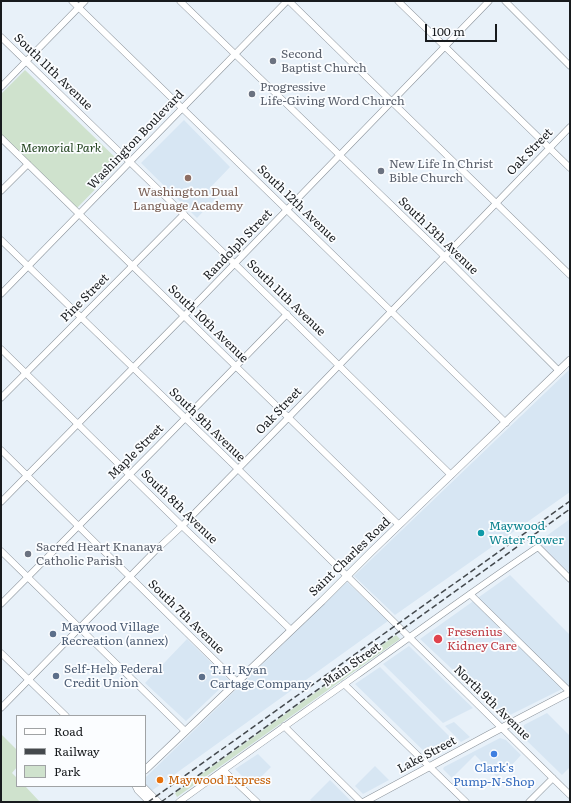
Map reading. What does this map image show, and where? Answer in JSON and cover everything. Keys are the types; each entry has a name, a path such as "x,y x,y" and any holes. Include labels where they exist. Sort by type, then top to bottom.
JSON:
{"main road":[{"name":"Saint Charles Road","path":"146,769 570,360"},
{"name":"Lake Street","path":"362,802 570,692"},
{"path":"136,787 138,790 155,801"},
{"path":"143,787 155,801"}],"street":[{"name":"South 12th Avenue","path":"72,1 506,422"},
{"path":"1,87 85,1"},
{"name":"South 13th Avenue","path":"180,1 444,257 559,371"},
{"path":"288,1 570,275"},
{"name":"Washington Boulevard","path":"1,294 234,54 288,1"},
{"path":"398,1 570,168"},
{"name":"Randolph Street","path":"1,502 235,264 489,1"},
{"path":"505,1 570,66"},
{"name":"South 11th Avenue","path":"1,37 451,475"},
{"name":"Oak Street","path":"1,708 288,418 570,126"},
{"name":"South 10th Avenue","path":"1,138 399,525"},
{"path":"1,191 28,164"},
{"name":"Pine Street","path":"1,398 184,214"},
{"name":"South 9th Avenue","path":"1,240 398,626"},
{"name":"Maple Street","path":"1,604 287,314"},
{"name":"South 8th Avenue","path":"1,349 291,630"},
{"name":"South 7th Avenue","path":"1,450 237,682"},
{"name":"Main Street","path":"179,802 538,547 570,579"},
{"path":"1,551 185,731"},
{"path":"470,594 570,692"},
{"name":"North 9th Avenue","path":"398,626 570,795"},
{"path":"1,653 65,715"},
{"path":"344,684 466,802"},
{"path":"284,726 362,802"},
{"path":"223,770 257,802"},
{"path":"529,802 553,778"}],"shaded area":[{"name":"Washington Dual Language Academy","path":"184,120 230,167 209,189 217,197 197,218 141,163"},
{"path":"570,369 570,492 395,615 354,576"},
{"path":"570,519 570,574 538,542"},
{"path":"510,575 570,635 570,685 510,715 505,716 500,714 420,639"},
{"path":"347,582 388,621 150,792 146,787 146,777"},
{"path":"187,639 229,680 186,721 145,683"},
{"path":"409,646 473,708 443,723 383,664"},
{"path":"380,667 457,744 431,758 355,684"},
{"path":"547,713 570,736 570,767 562,775 523,737 524,725"},
{"path":"454,722 470,737 461,742 445,726"},
{"path":"500,738 506,740 521,755 510,767 508,766 497,777 475,755 452,778 443,769 444,767"},
{"path":"258,754 271,767 252,786 235,769"},
{"path":"375,766 389,780 363,794 355,786"},
{"path":"330,780 351,801 313,802 310,800"}],"green space":[{"name":"Memorial Park","path":"25,70 121,163 77,208 1,134 1,94"},
{"path":"396,635 400,639 177,797 175,793"},
{"path":"1,734 16,749 16,768 12,773 16,777 16,787 26,787 40,802 1,802"}],"railway":[{"path":"148,802 570,501"},
{"path":"161,802 570,509"}],"place":[{"name":"Second Baptist Church","path":"273,61"},
{"name":"Progressive Life-Giving Word Church","path":"252,94"},
{"name":"New Life In Christ Bible Church","path":"381,171"},
{"name":"Washington Dual Language Academy","path":"188,178"},
{"name":"Maywood Water Tower","path":"481,533"},
{"name":"Sacred Heart Knanaya Catholic Parish","path":"28,554"},
{"name":"Maywood Village Recreation (annex)","path":"53,634"},
{"name":"Fresenius Kidney Care","path":"438,639"},
{"name":"Self-Help Federal Credit Union","path":"56,676"},
{"name":"T.H. Ryan Cartage Company","path":"202,677"},
{"name":"Clark's Pump-N-Shop","path":"494,754"},
{"name":"Maywood Express","path":"160,780"}]}
